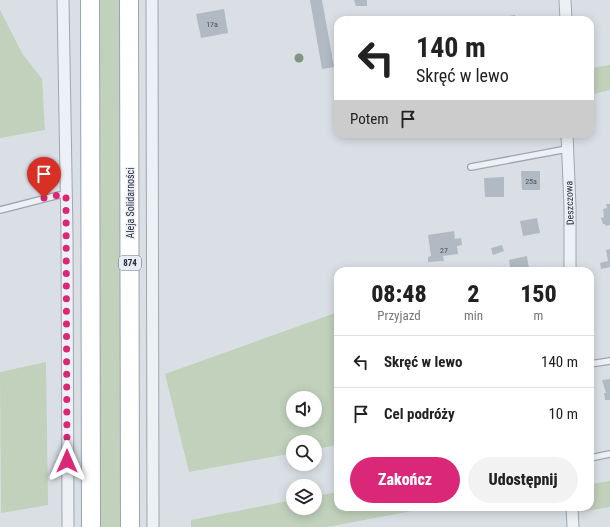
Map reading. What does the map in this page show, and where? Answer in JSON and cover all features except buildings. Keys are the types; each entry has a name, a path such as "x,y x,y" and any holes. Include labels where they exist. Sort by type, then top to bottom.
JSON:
{"main road":[{"path":"90,0 91,527"},
{"name":"Aleja Solidarności","path":"129,0 130,527"}],"street":[{"path":"63,0 68,527"},
{"path":"152,0 152,527"},
{"path":"566,0 566,16"},
{"name":"Deszczowa","path":"567,138 570,207 570,267"},
{"path":"572,511 573,527"}],"lane":[{"path":"470,167 567,149"},
{"path":"0,210 59,195 66,195"},
{"path":"594,363 610,361"},
{"path":"594,457 610,454"}],"green space":[{"path":"97,0 122,0 122,527 98,527"},
{"path":"0,10 22,53 42,79 45,130 0,138"},
{"path":"610,65 610,90 594,94 594,67"},
{"path":"334,313 334,446 322,448 322,435 286,435 286,454 189,472 165,374"},
{"path":"46,362 48,505 1,513 0,372"},
{"path":"610,481 610,507 594,510 594,483"},
{"path":"334,493 334,511 412,511 327,527 191,527 191,520 286,501 286,515 322,515 322,495"}],"route":[{"path":"44,198 66,195 67,461"}]}
